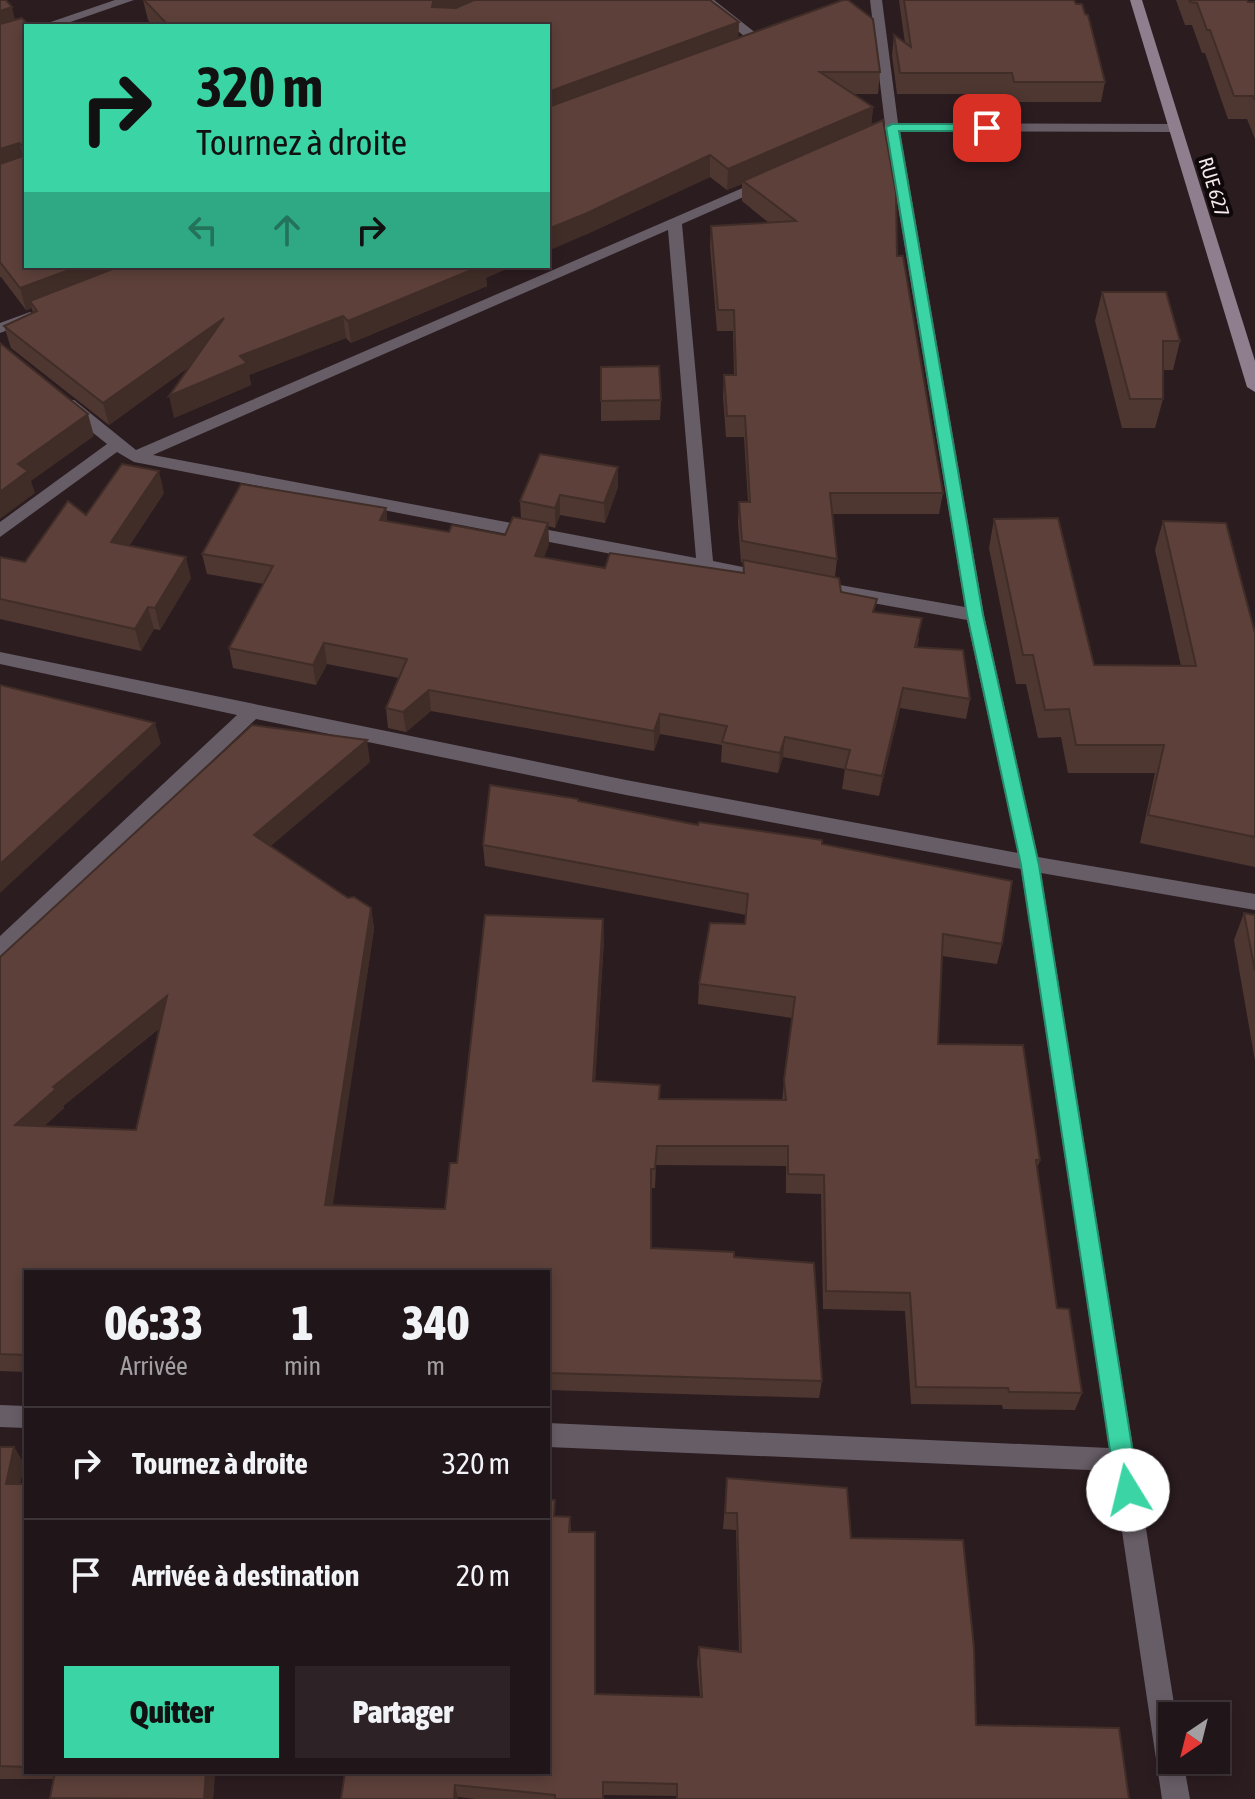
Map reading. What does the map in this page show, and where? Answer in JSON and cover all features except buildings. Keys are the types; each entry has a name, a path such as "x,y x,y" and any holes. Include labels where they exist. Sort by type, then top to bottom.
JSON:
{"street":[{"path":"52,24 128,0"},
{"path":"706,0 760,42"},
{"name":"RUE 627","path":"1136,0 1255,387"},
{"path":"870,2 975,615 1030,865 1176,1799"},
{"path":"746,48 774,37"},
{"path":"863,140 892,127 1175,128"},
{"path":"134,457 776,178"},
{"path":"675,222 705,566"},
{"path":"0,328 41,313"},
{"path":"59,396 134,457 975,615"},
{"path":"0,531 117,444"},
{"path":"0,658 252,712 1030,865 1255,902"},
{"path":"0,949 252,712"},
{"path":"0,1416 24,1417"},
{"path":"550,1435 1123,1460"}],"route":[{"path":"987,128 892,127 975,615 1030,865 1128,1490"}]}
